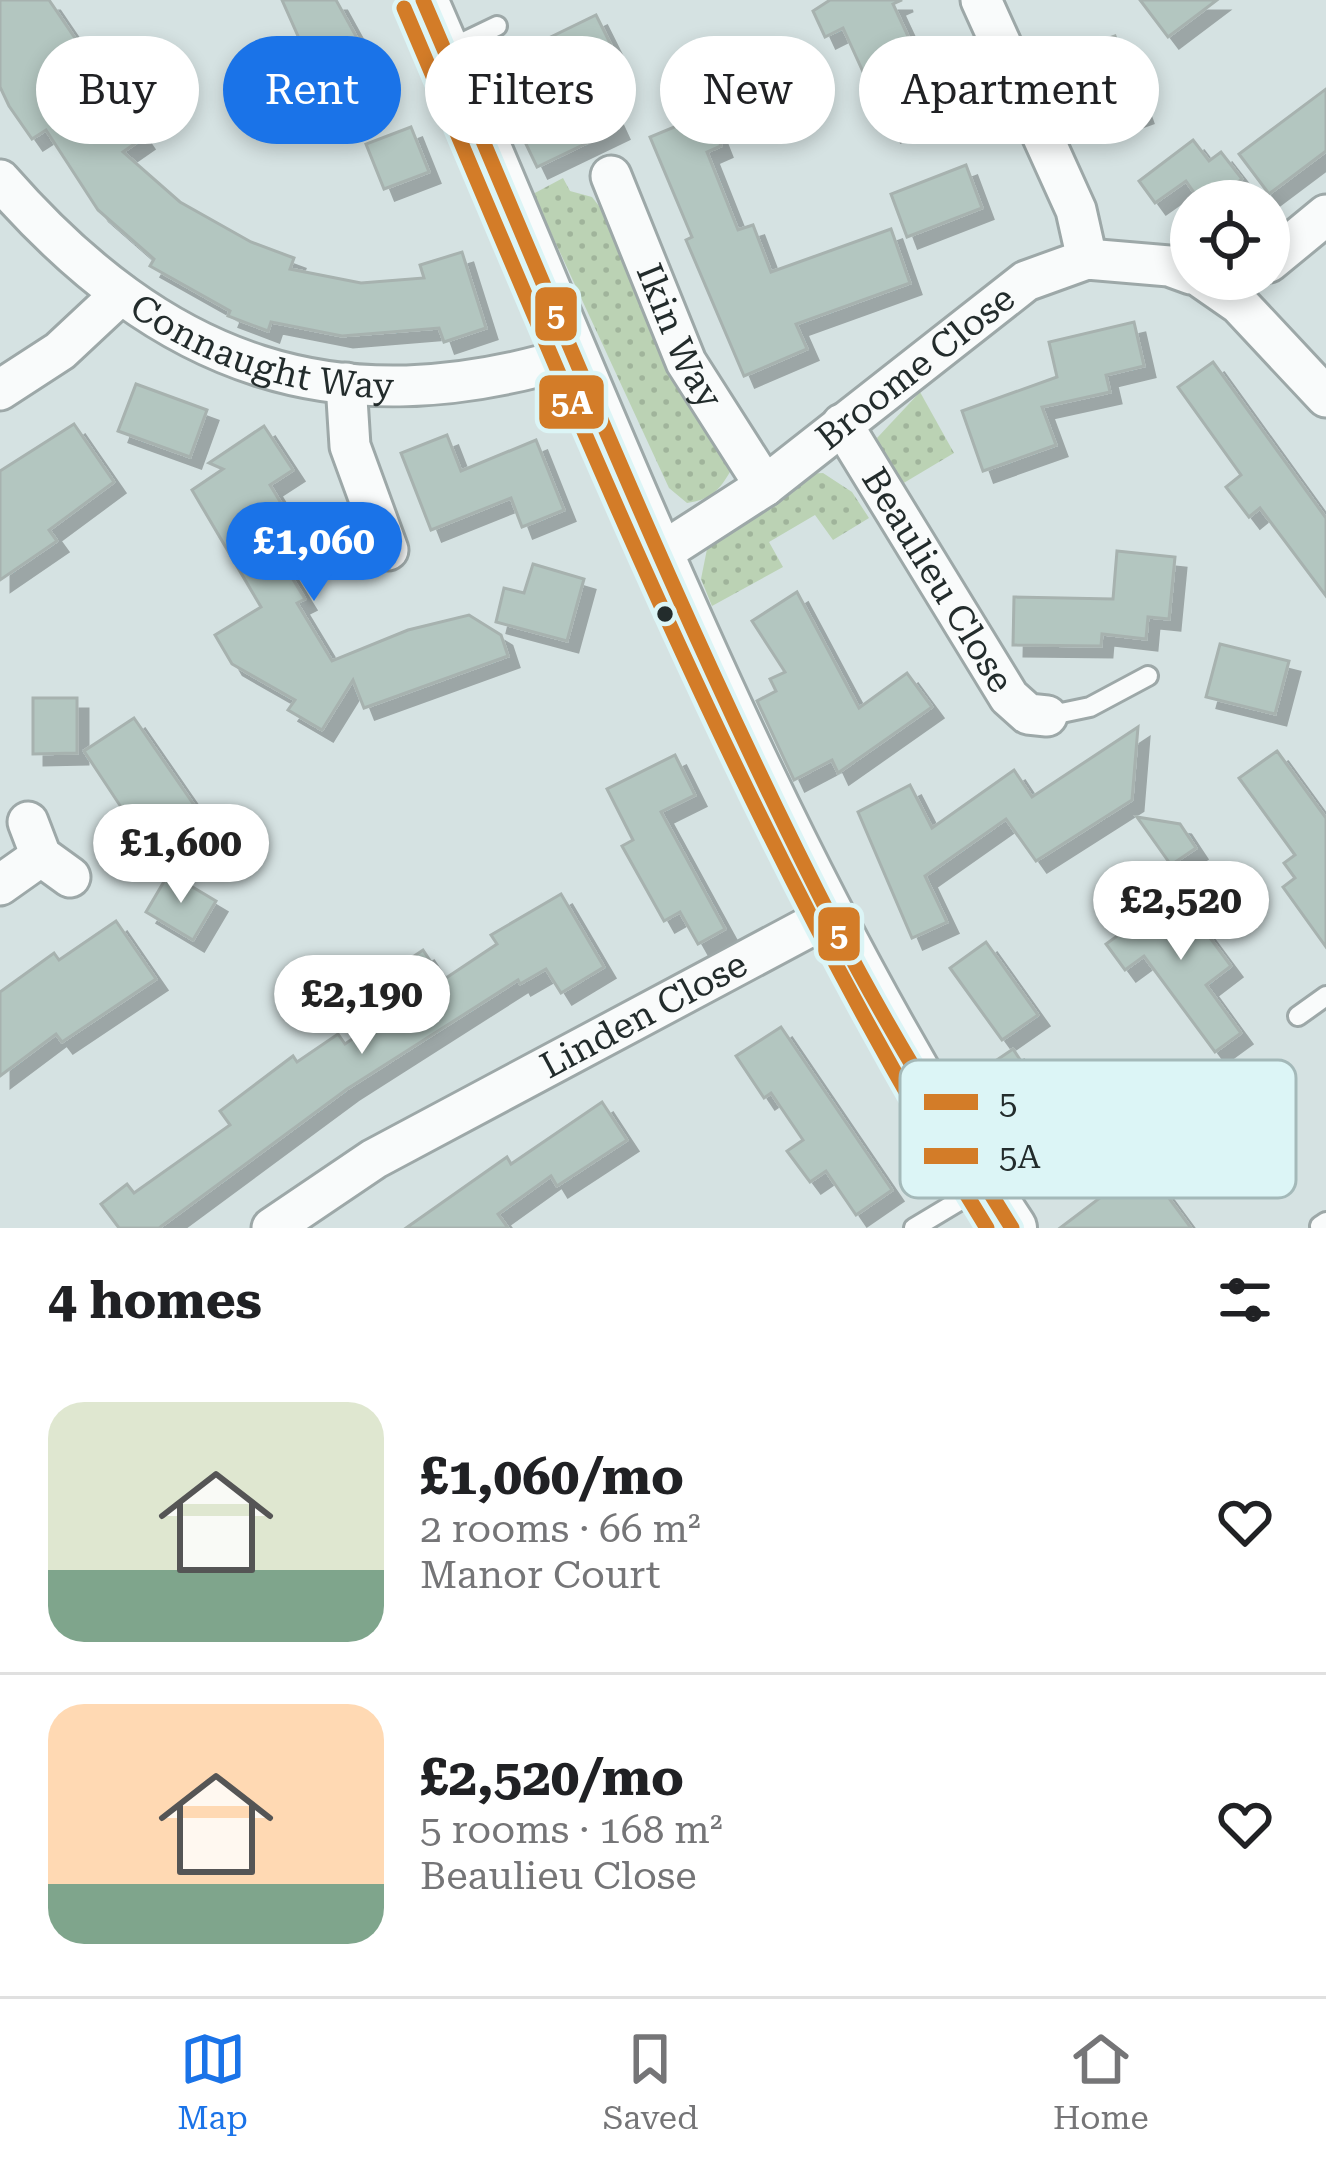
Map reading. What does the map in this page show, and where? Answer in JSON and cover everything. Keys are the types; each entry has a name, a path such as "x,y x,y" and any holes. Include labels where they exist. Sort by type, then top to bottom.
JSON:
{"street":[{"path":"423,0 439,36"},
{"path":"989,3 1076,210 1087,259"},
{"path":"485,144 773,802 915,1060"},
{"name":"Ikin Way","path":"611,176 686,362 765,486"},
{"name":"Connaught Way","path":"0,180 75,256 121,294 168,327 227,356 285,373 346,383 449,387 502,379 574,356"},
{"path":"1290,245 1326,215"},
{"name":"Broome Close","path":"661,553 765,486 1026,281 1087,259 1170,268"},
{"path":"0,390 60,351 121,294"},
{"path":"1254,300 1326,397"},
{"path":"346,383 350,446 392,558"},
{"name":"Beaulieu Close","path":"842,424 1009,697 1028,713 1047,716"},
{"path":"0,885 46,852"},
{"name":"Linden Close","path":"272,1228 374,1159 833,914"},
{"path":"993,1198 1012,1228"}],"lane":[{"path":"475,36 497,26"},
{"path":"1047,716 1090,707 1148,676"},
{"path":"1298,1016 1326,996"},
{"path":"914,1228 965,1198"}],"green space":[{"path":"563,178 570,191 592,197 609,219 726,454 731,470 708,497 687,503 669,488 533,194"},
{"path":"920,392 954,453 897,487 877,438"},
{"path":"823,473 852,492 869,518 833,540 815,515 769,542 783,567 712,606 701,579 708,544 804,474"}],"building":[{"path":"0,0 49,0 74,36 36,36 36,136 32,139 0,87"},
{"path":"282,0 336,0 356,36 298,36"},
{"path":"830,0 902,0 893,4 908,36 859,36 859,63 843,28 825,36 813,11"},
{"path":"1140,0 1217,0 1168,37"},
{"path":"596,15 606,36 553,36"},
{"path":"1326,89 1326,151 1288,180 1258,180 1239,154"},
{"path":"411,127 429,172 384,189 366,144 401,144 401,131"},
{"path":"660,133 660,144 720,144 707,152 738,230 753,225 771,272 891,229 910,283 796,324 807,349 744,376 686,240 692,237 650,137"},
{"path":"1193,140 1209,161 1221,152 1242,179 1170,180 1170,192 1155,203 1139,181"},
{"path":"55,144 134,144 123,152 180,202 251,242 294,258 290,269 361,283 424,278 420,265 462,252 486,328 444,342 439,328 342,336 271,322 268,331 228,316 230,311 150,266 154,259 98,210"},
{"path":"526,144 585,144 537,167"},
{"path":"966,165 982,208 907,237 891,194"},
{"path":"1134,322 1144,366 1106,375 1110,392 1042,407 1056,445 983,471 962,411 1057,377 1049,342"},
{"path":"1213,362 1326,518 1326,596 1260,508 1249,517 1226,487 1241,475 1178,387"},
{"path":"136,384 207,410 190,457 118,431"},
{"path":"74,424 114,482 49,530 57,541 0,580 0,471"},
{"path":"264,426 293,470 270,485 306,544 281,560 305,599 297,603 332,661 408,630 469,615 501,635 508,656 364,708 353,680 322,730 288,710 295,700 232,664 215,635 261,607 192,490 223,469 209,463"},
{"path":"447,435 461,471 536,440 564,510 522,527 511,498 431,530 401,453"},
{"path":"1117,551 1175,557 1169,619 1148,617 1146,639 1102,634 1101,646 1013,645 1014,597 1113,599"},
{"path":"533,564 584,579 567,641 496,622 504,588 524,593"},
{"path":"797,592 859,708 907,673 932,707 838,773 832,760 794,780 757,701 776,691 770,679 785,672 752,621"},
{"path":"1220,644 1289,661 1275,714 1206,697"},
{"path":"33,698 77,698 77,753 33,754"},
{"path":"134,718 212,831 160,866 84,751"},
{"path":"1138,727 1132,800 1036,861 1006,819 925,876 947,922 912,938 858,812 910,785 932,828 1014,770 1032,797"},
{"path":"1277,751 1326,818 1326,947 1283,887 1295,878 1284,863 1295,855 1239,778"},
{"path":"675,755 695,795 661,812 725,929 698,944 680,912 664,921 622,846 633,840 607,789"},
{"path":"1137,817 1180,824 1196,848 1171,865"},
{"path":"169,873 216,901 193,940 146,912"},
{"path":"1183,888 1202,915 1196,919 1231,966 1206,985 1241,1033 1215,1052 1144,956 1125,970 1106,944"},
{"path":"561,894 604,967 561,993 546,969 520,984 518,980 347,1089 159,1228 119,1228 101,1204 127,1184 134,1193 230,1125 220,1111 293,1056 297,1062 338,1034 345,1044 416,995 398,967 423,950 443,980 497,944 491,935"},
{"path":"116,921 156,979 62,1042 56,1034 0,1076 0,992 54,953 59,960"},
{"path":"986,942 1038,1015 1002,1040 950,968"},
{"path":"781,1027 892,1190 856,1215 826,1171 810,1182 787,1151 803,1140 771,1093 764,1098 736,1056"},
{"path":"1013,1049 1020,1060 997,1060"},
{"path":"602,1102 627,1140 557,1186 551,1176 498,1214 508,1228 406,1228 507,1157 511,1164"},
{"path":"1100,1198 1169,1198 1191,1228 1060,1228"}],"transit line":[{"name":"5","path":"423,0 726,701 837,930 910,1060"},
{"name":"5A","path":"404,8 672,630 819,933 900,1082"},
{"name":"5A","path":"969,1198 987,1228"},
{"name":"5","path":"994,1198 1012,1228"}]}
